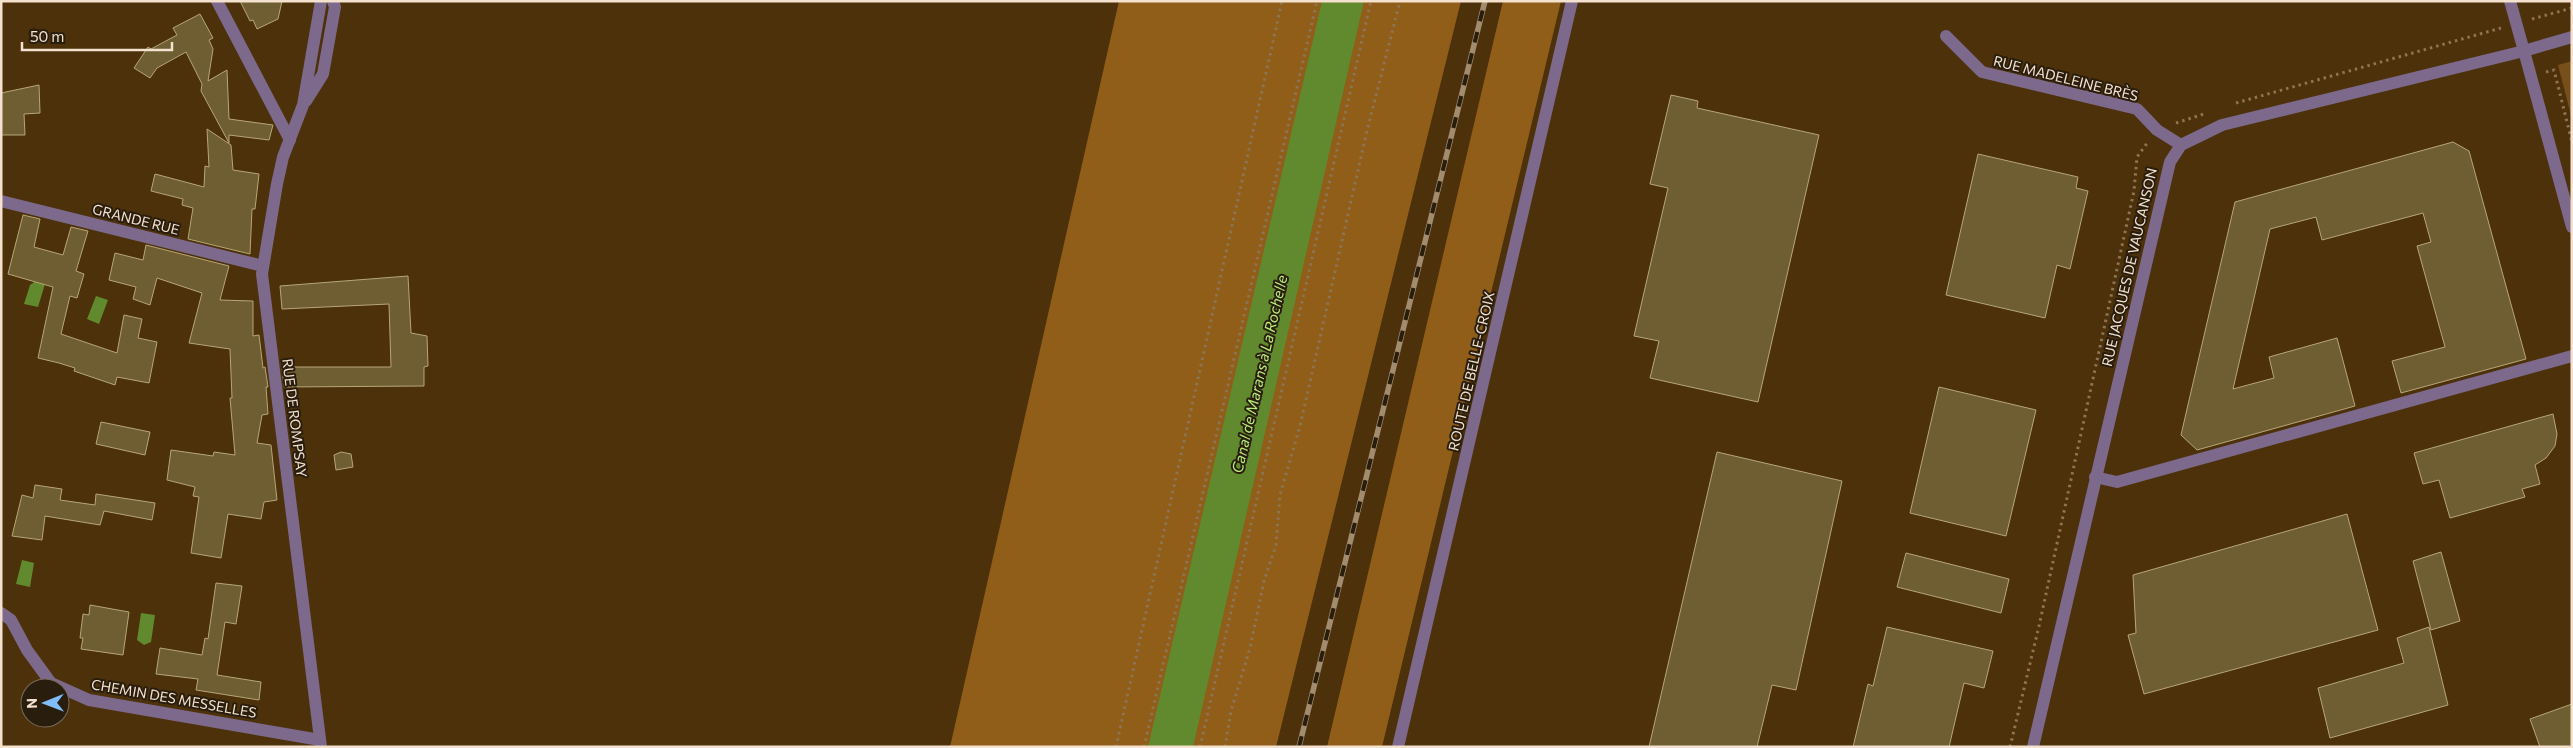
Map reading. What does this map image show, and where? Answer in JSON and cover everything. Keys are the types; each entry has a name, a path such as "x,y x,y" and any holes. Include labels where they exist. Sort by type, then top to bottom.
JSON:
{"street":[{"path":"217,1 290,140"},
{"name":"RUE DE ROMPSAY","path":"321,1 303,105 277,184 263,266 263,292 321,743"},
{"name":"RUE DE ROMPSAY","path":"303,105 323,74 335,6 333,1"},
{"name":"ROUTE DE BELLE-CROIX","path":"1398,747 1572,1"},
{"path":"2510,1 2572,227"},
{"name":"RUE MADELEINE BRÈS","path":"1946,36 1982,72 2137,109 2158,130 2181,145"},
{"path":"2181,145 2222,125 2524,51 2572,37"},
{"name":"RUE JACQUES DE VAUCANSON","path":"2033,747 2170,162 2181,145"},
{"name":"GRANDE RUE","path":"1,202 263,266"},
{"path":"2096,477 2117,482 2572,356"},
{"name":"CHEMIN DES MESSELLES","path":"1,613 11,620 27,650 51,683 89,700 321,743"}],"path":[{"path":"1116,747 1282,1"},
{"path":"1144,747 1317,1"},
{"path":"1200,747 1371,1"},
{"path":"1225,747 1231,711 1250,648 1264,581 1276,545 1280,495 1300,426 1366,135 1400,1"},
{"path":"2229,105 2572,8"},
{"path":"2531,76 2554,70 2572,142"},
{"path":"2010,747 2041,616 2134,191 2137,157 2158,130 2211,111"}],"shaded area":[{"path":"1119,1 1461,1 1276,747 950,747"},
{"path":"1503,1 1561,1 1382,747 1327,747"},
{"path":"2572,61 2572,119 2558,65"}],"water":[{"name":"Canal de Marans à La Rochelle","path":"1322,1 1364,1 1193,747 1148,747"},
{"path":"37,280 45,284 38,307 24,304 30,285"},
{"path":"96,296 108,300 99,324 87,319"},
{"path":"22,560 34,563 30,587 16,584"},
{"path":"141,613 155,615 151,642 144,645 137,640"}],"building":[{"path":"240,1 282,1 278,19 257,29 253,20 250,21"},
{"path":"200,14 213,38 209,40 213,49 208,81 227,70 229,119 273,125 269,140 229,135 229,143 201,91 202,84 186,52 157,68 150,78 134,68 148,47 151,49 177,35 173,28"},
{"path":"39,85 40,113 24,114 25,135 1,135 1,93"},
{"path":"1671,95 1698,101 1697,108 1819,135 1758,402 1650,378 1659,341 1634,336 1668,188 1650,184"},
{"path":"207,129 231,145 233,170 259,174 255,209 252,209 250,254 188,239 193,208 182,205 183,199 151,191 155,174 204,187 205,166 209,167"},
{"path":"2453,142 2469,151 2526,359 2401,393 2392,361 2445,347 2417,246 2431,242 2423,213 2322,240 2316,217 2270,229 2233,389 2274,378 2269,357 2337,338 2355,406 2197,450 2181,435 2235,202"},
{"path":"1978,154 2078,177 2076,188 2088,191 2070,269 2057,265 2045,318 1946,295"},
{"path":"23,215 40,219 34,247 63,255 71,227 88,231 76,271 84,274 77,298 70,296 61,334 117,353 124,315 142,319 138,338 157,342 149,383 117,377 115,385 74,371 75,368 38,358 53,287 8,274"},
{"path":"146,245 229,266 220,300 253,301 253,336 259,335 263,368 265,367 268,387 266,387 268,414 262,415 257,443 271,445 277,500 264,502 261,519 228,514 221,558 191,553 199,497 193,496 195,487 167,480 171,450 213,456 214,452 235,455 230,398 232,398 230,349 189,343 202,293 157,278 150,305 133,299 136,287 109,280 115,253 143,260"},
{"path":"408,276 411,333 427,336 428,366 424,367 424,386 284,387 282,367 391,367 389,304 282,309 280,286"},
{"path":"1939,387 2036,410 2006,536 1910,513"},
{"path":"2553,414 2557,434 2555,446 2546,458 2535,465 2540,484 2522,489 2525,497 2450,518 2439,480 2423,484 2414,453"},
{"path":"101,422 150,432 145,455 96,444"},
{"path":"341,452 351,454 353,467 336,470 334,455"},
{"path":"1717,452 1842,481 1796,690 1772,685 1757,747 1649,747"},
{"path":"35,485 62,489 60,500 95,505 96,494 155,503 152,520 104,511 100,525 45,516 42,540 12,536 22,495 33,498"},
{"path":"2347,514 2378,630 2144,694 2128,635 2136,633 2133,575"},
{"path":"2441,552 2460,621 2431,630 2413,561"},
{"path":"1906,553 2009,579 2001,613 1897,587"},
{"path":"216,583 242,586 236,624 225,622 217,675 261,682 259,700 196,690 198,679 156,674 160,648 202,655 205,638 208,639"},
{"path":"90,605 129,612 123,655 81,649 83,638 80,638 83,614 89,615"},
{"path":"1887,627 1993,651 1984,688 1964,683 1949,747 1853,747 1868,684 1873,686"},
{"path":"2429,627 2448,705 2330,738 2318,688 2404,663 2397,638"},
{"path":"2572,704 2572,747 2540,747 2530,719"}],"railway":[{"path":"1299,747 1485,1"}]}
